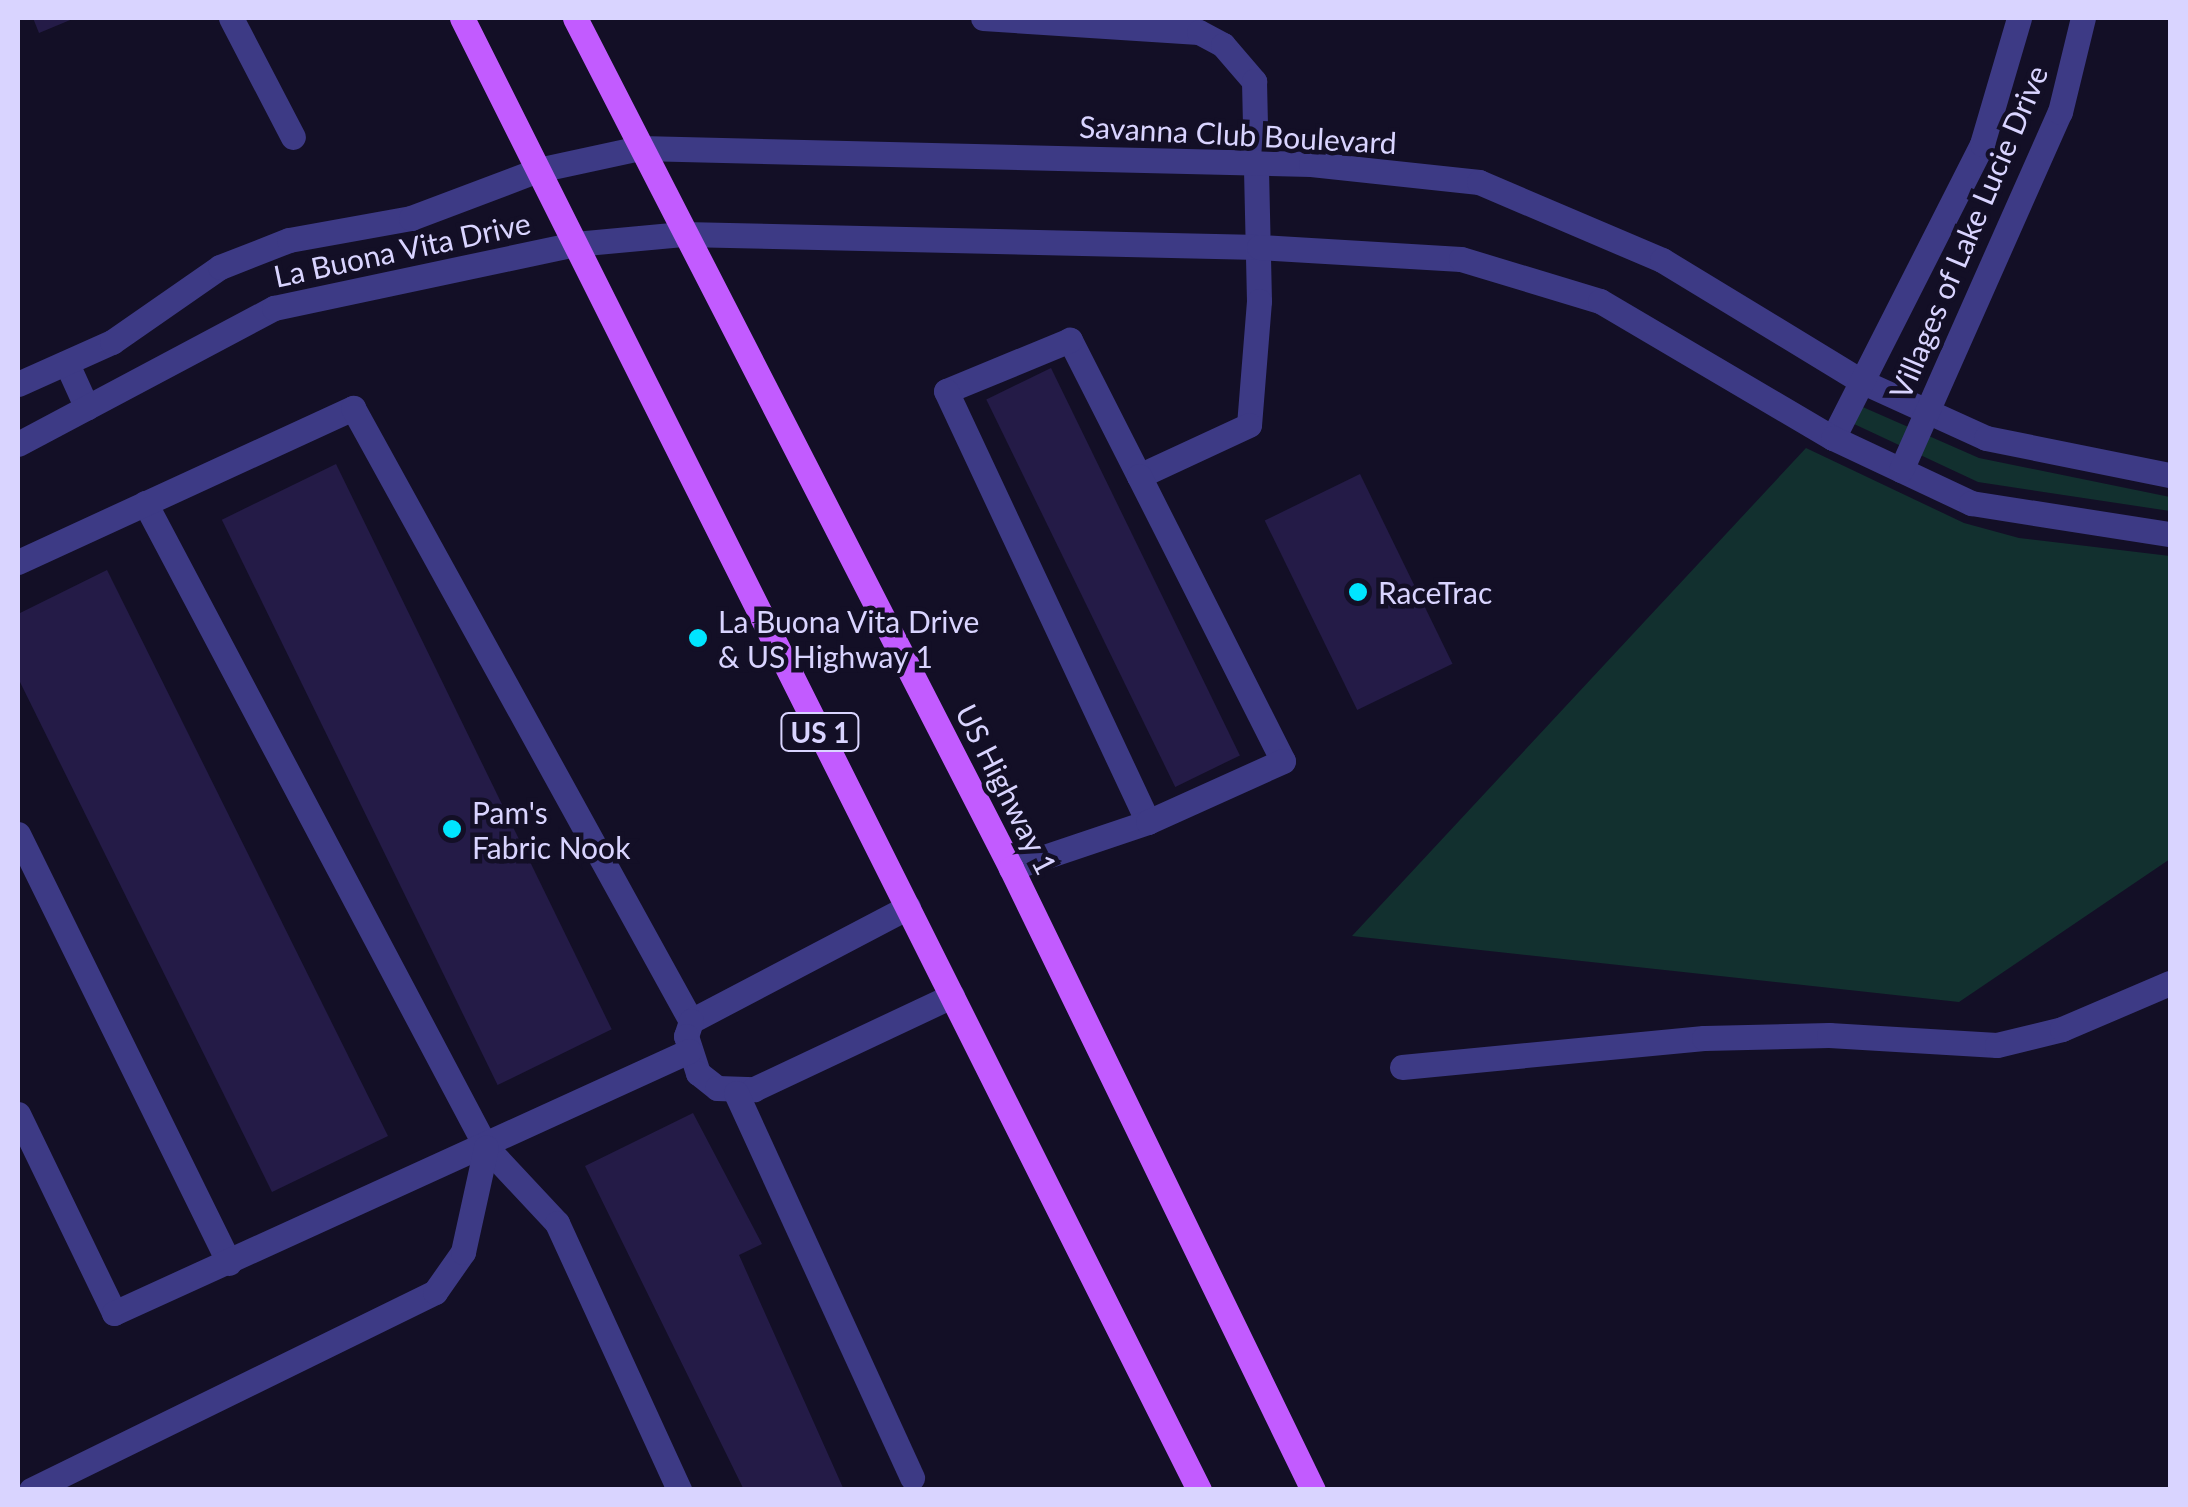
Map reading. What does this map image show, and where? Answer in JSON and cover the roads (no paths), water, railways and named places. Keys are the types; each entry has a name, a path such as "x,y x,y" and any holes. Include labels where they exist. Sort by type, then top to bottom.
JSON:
{"main road":[{"name":"US 1","path":"462,18 1199,1490"},
{"name":"US Highway 1","path":"575,18 1011,868 1313,1490"}],"street":[{"path":"231,18 292,137"},
{"path":"983,18 1200,32 1222,45 1254,81 1251,162 1259,247 1249,425 1139,476"},
{"name":"Villages of Lake Lucie Drive","path":"1833,438 1982,144 2019,18"},
{"name":"Villages of Lake Lucie Drive","path":"1901,470 2060,112 2082,18"},
{"name":"Savanna Club Boulevard","path":"538,170 640,148 1251,162 1479,182 1662,260 1864,382 1986,438 2170,474"},
{"name":"La Buona Vita Drive","path":"18,384 112,342 220,267 289,240 412,218 538,170"},
{"path":"575,244 683,234 1259,247 1461,259 1600,301 1833,438 1972,503 2023,516 2170,534"},
{"name":"La Buona Vita Drive","path":"18,444 274,308 575,244"},
{"path":"1011,868 1148,822 1283,761 1070,340 946,390 1148,822"},
{"path":"66,364 87,408"},
{"path":"18,562 352,408 691,1021 689,1051 698,1073 716,1088 736,1092 952,996"},
{"path":"145,503 486,1147 557,1223 679,1490"},
{"path":"18,834 228,1263"},
{"path":"691,1021 908,907"},
{"path":"1402,1067 1704,1038 1829,1035 1997,1044 2062,1029 2170,983"},
{"path":"18,1114 114,1313 486,1147 689,1051"},
{"path":"736,1092 912,1478"},
{"path":"31,1490 435,1292 463,1252 486,1147"}],"place":[{"name":"RaceTrac","path":"1358,592"},
{"name":"La Buona Vita Drive & US Highway 1","path":"698,638"},
{"name":"Pam's Fabric Nook","path":"452,829"}]}
